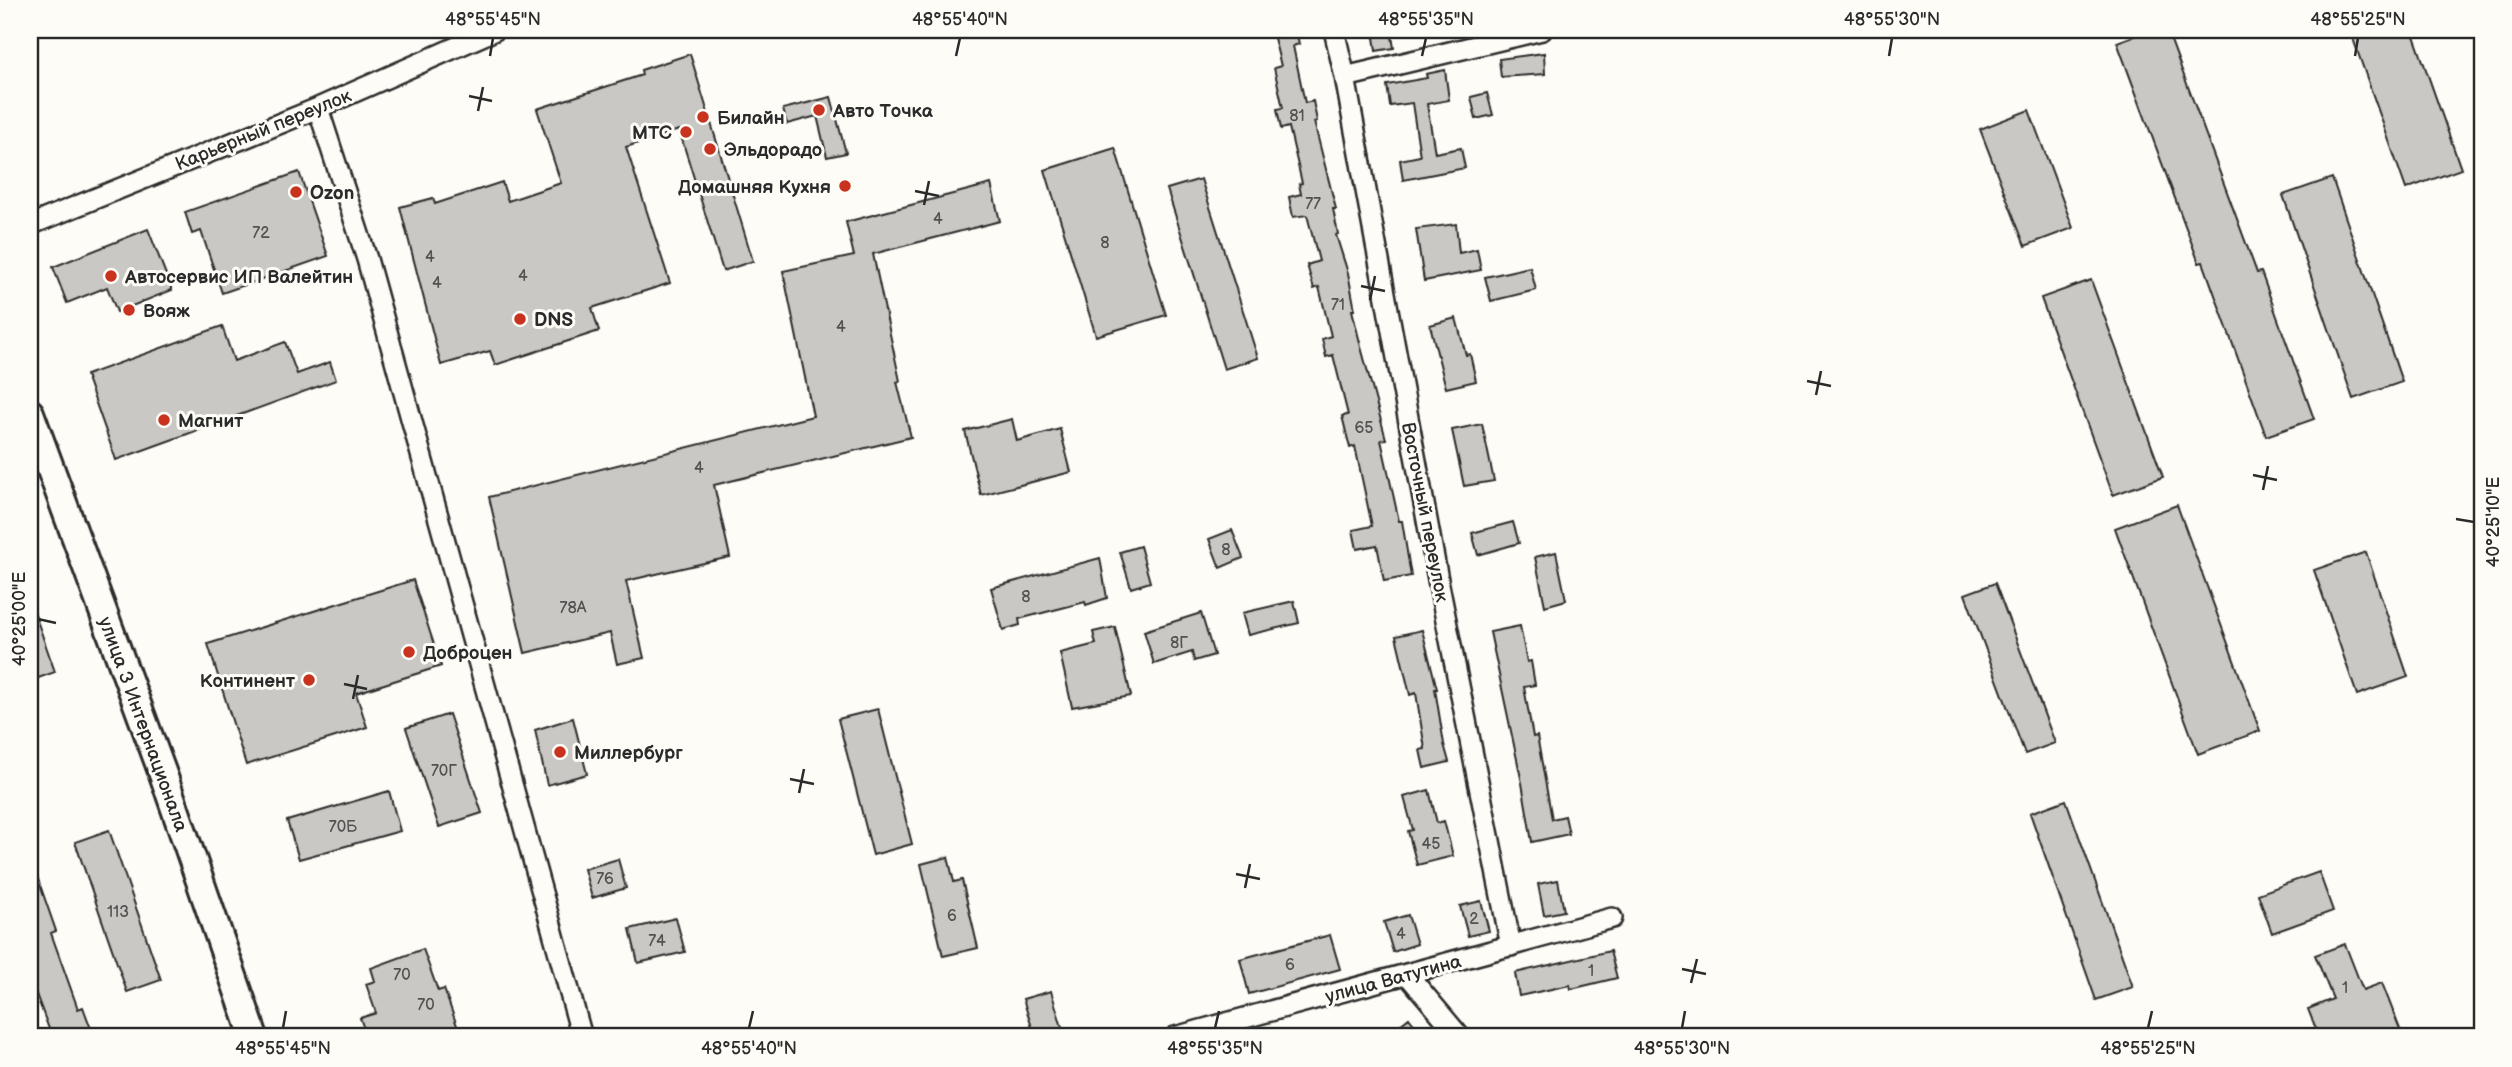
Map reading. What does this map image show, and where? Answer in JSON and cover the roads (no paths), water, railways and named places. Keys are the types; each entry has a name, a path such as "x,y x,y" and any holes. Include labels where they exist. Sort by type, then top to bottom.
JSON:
{"main road":[{"name":"улица 3 Интернационала","path":"30,413 164,777 254,1037"}],"street":[{"name":"Карьерный переулок","path":"30,225 318,108 495,30"},
{"name":"Восточный переулок","path":"1334,30 1511,946"},
{"path":"1345,77 1542,30"},
{"path":"318,108 367,259 582,1037"},
{"name":"улица Ватутина","path":"1175,1037 1612,918"},
{"path":"1407,974 1460,1037"}],"place":[{"name":"Авто Точка","path":"819,110"},
{"name":"Билайн","path":"703,117"},
{"name":"МТС","path":"686,132"},
{"name":"Эльдорадо","path":"710,149"},
{"name":"Домашняя Кухня","path":"845,186"},
{"name":"Ozon","path":"296,192"},
{"name":"Автосервис ИП Валейтин","path":"111,276"},
{"name":"Вояж","path":"129,310"},
{"name":"DNS","path":"520,319"},
{"name":"Магнит","path":"164,420"},
{"name":"Доброцен","path":"409,652"},
{"name":"Континент","path":"309,680"},
{"name":"Миллербург","path":"560,752"}]}
